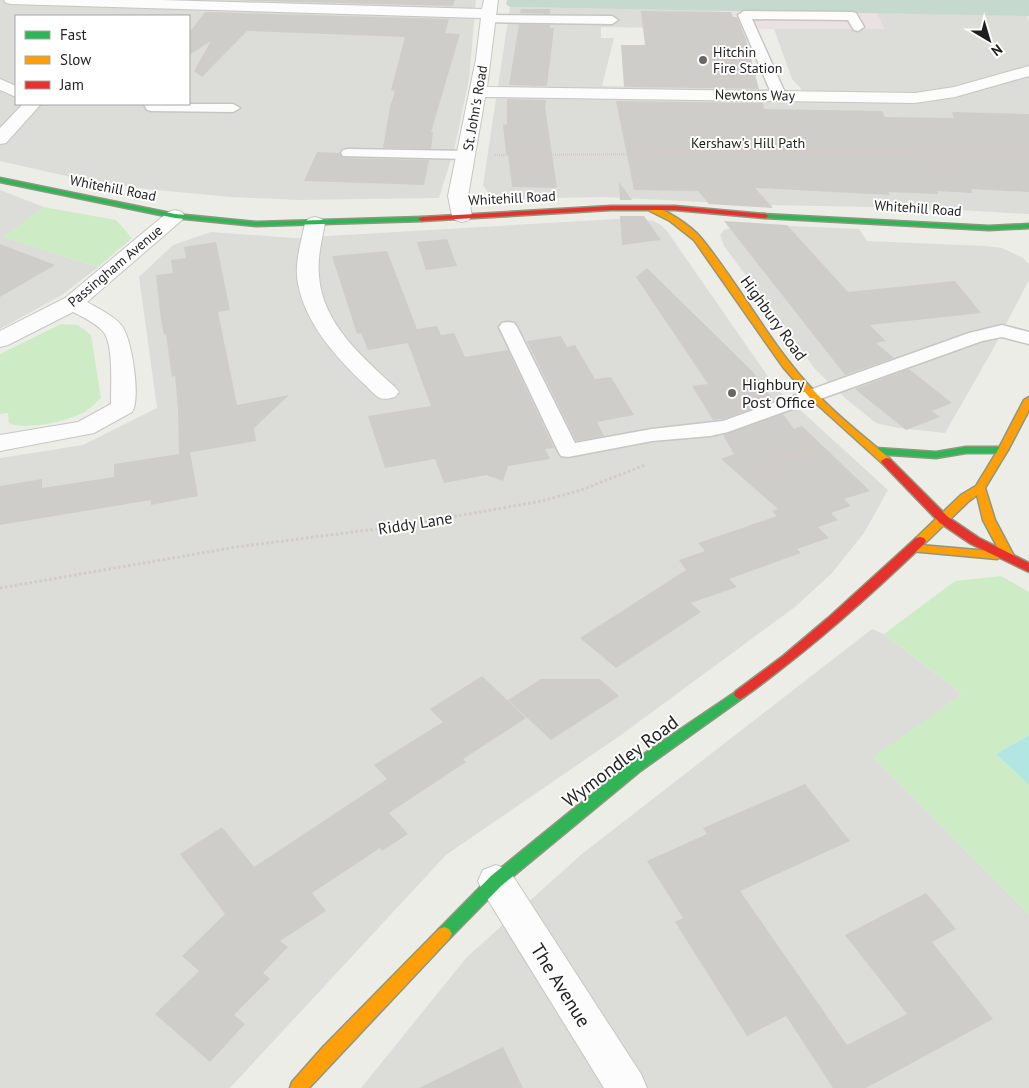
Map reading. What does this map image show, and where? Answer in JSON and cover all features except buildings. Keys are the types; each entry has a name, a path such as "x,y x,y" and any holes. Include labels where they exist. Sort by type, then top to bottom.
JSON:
{"street":[{"path":"11,0 329,5 489,11"},
{"name":"St. John's Road","path":"462,216 458,196 484,59 489,11"},
{"name":"Newtons Way","path":"477,92 930,97 955,92 1029,71"},
{"path":"0,84 15,92"},
{"path":"0,139 31,105"},
{"name":"Whitehill Road","path":"0,180 176,216 257,224 315,223 611,208 675,208 732,214 989,228 1029,226"},
{"name":"Highbury Road","path":"654,209 673,219 702,230 786,365 813,396 876,451 944,520 975,541 1008,556"},
{"path":"702,230 732,214"},
{"name":"Passingham Avenue","path":"0,340 73,303 176,216"},
{"path":"315,223 310,251 309,283 326,329 351,359 387,392"},
{"path":"989,228 1014,238"},
{"path":"0,443 85,428 123,407 122,368 115,333 99,318 73,303"},
{"path":"1008,556 989,520 980,488 1004,450 1029,400"},
{"path":"876,451 936,455 966,450 1004,450"},
{"name":"Wymondley Road","path":"298,1088 329,1053 496,881 634,768 764,678 863,596 965,498 980,488"},
{"path":"914,548 943,552 1008,556 1029,568"},
{"name":"The Avenue","path":"496,881 627,1088"}],"lane":[{"path":"489,11 612,20"},
{"path":"779,95 744,15 799,21 852,16 858,27"},
{"path":"151,105 152,107 233,108"},
{"path":"348,152 467,155"},
{"path":"508,327 568,451 652,435 710,430 728,426 976,337 1002,331 1029,338"}],"path":[{"name":"Kershaw's Hill Path","path":"467,155 687,152 1029,152"},
{"path":"753,472 855,432"},
{"name":"Riddy Lane","path":"0,588 236,547 400,526 542,501 581,490 648,463"}],"shaded area":[{"path":"0,0 476,0 469,79 455,146 439,198 299,200 230,197 136,188 66,176 0,161"},
{"path":"510,7 713,10 718,29 601,27 601,38 614,38 602,86 802,90 792,79 774,29 884,29 877,13 1027,15 1029,22 1029,214 923,208 765,205 603,197 510,199 489,194 483,185"},
{"path":"713,10 877,13 884,29 718,29"},
{"path":"0,190 44,207 4,237 98,267 62,295 0,329"},
{"path":"633,218 653,221 667,231 776,388 888,490 864,533 832,573 795,607 621,735 446,855 230,1088 0,1088 0,458 83,445 157,408 139,277 173,245 211,232 294,238"},
{"path":"745,224 859,229 867,241 1002,248 1023,258 1029,264 1029,280 992,351 945,433 898,428 876,423 845,398 815,369 724,246 720,235 724,230"},
{"path":"872,629 884,634 962,694 874,758 1029,914 1029,1088 361,1088 467,957 583,853"},
{"path":"1029,735 1029,785 996,754"}],"green space":[{"path":"507,0 1029,0 1029,16 510,7 506,4"},
{"path":"44,207 116,220 132,238 98,267 3,237"},
{"path":"61,324 78,325 91,335 101,398 79,415 48,424 26,426 9,423 8,413 0,414 0,354"},
{"path":"1001,576 1029,592 1029,735 996,754 1029,785 1029,914 873,757 962,694 884,634 955,581"}],"traffic: fast":[{"path":"0,180 175,216 257,224 422,219"},
{"path":"765,216 989,228 1029,226"},
{"path":"876,451 936,455 966,450 1003,450"},
{"path":"444,934 496,881 634,768 740,694"}],"traffic: slow":[{"path":"653,209 673,219 697,238 786,365 813,396 886,461"},
{"path":"920,541 965,498 980,488 1003,450 1029,400"},
{"path":"980,488 989,520 1008,556"},
{"path":"914,548 997,555"},
{"path":"298,1088 329,1053 444,934"}],"traffic: jam":[{"path":"422,219 611,208 675,208 765,216"},
{"path":"886,461 944,520 975,541 1029,568"},
{"path":"740,694 833,621 920,541"}],"place":[{"name":"Hitchin Fire Station","path":"703,60"},
{"name":"Highbury Post Office","path":"732,393"}]}
